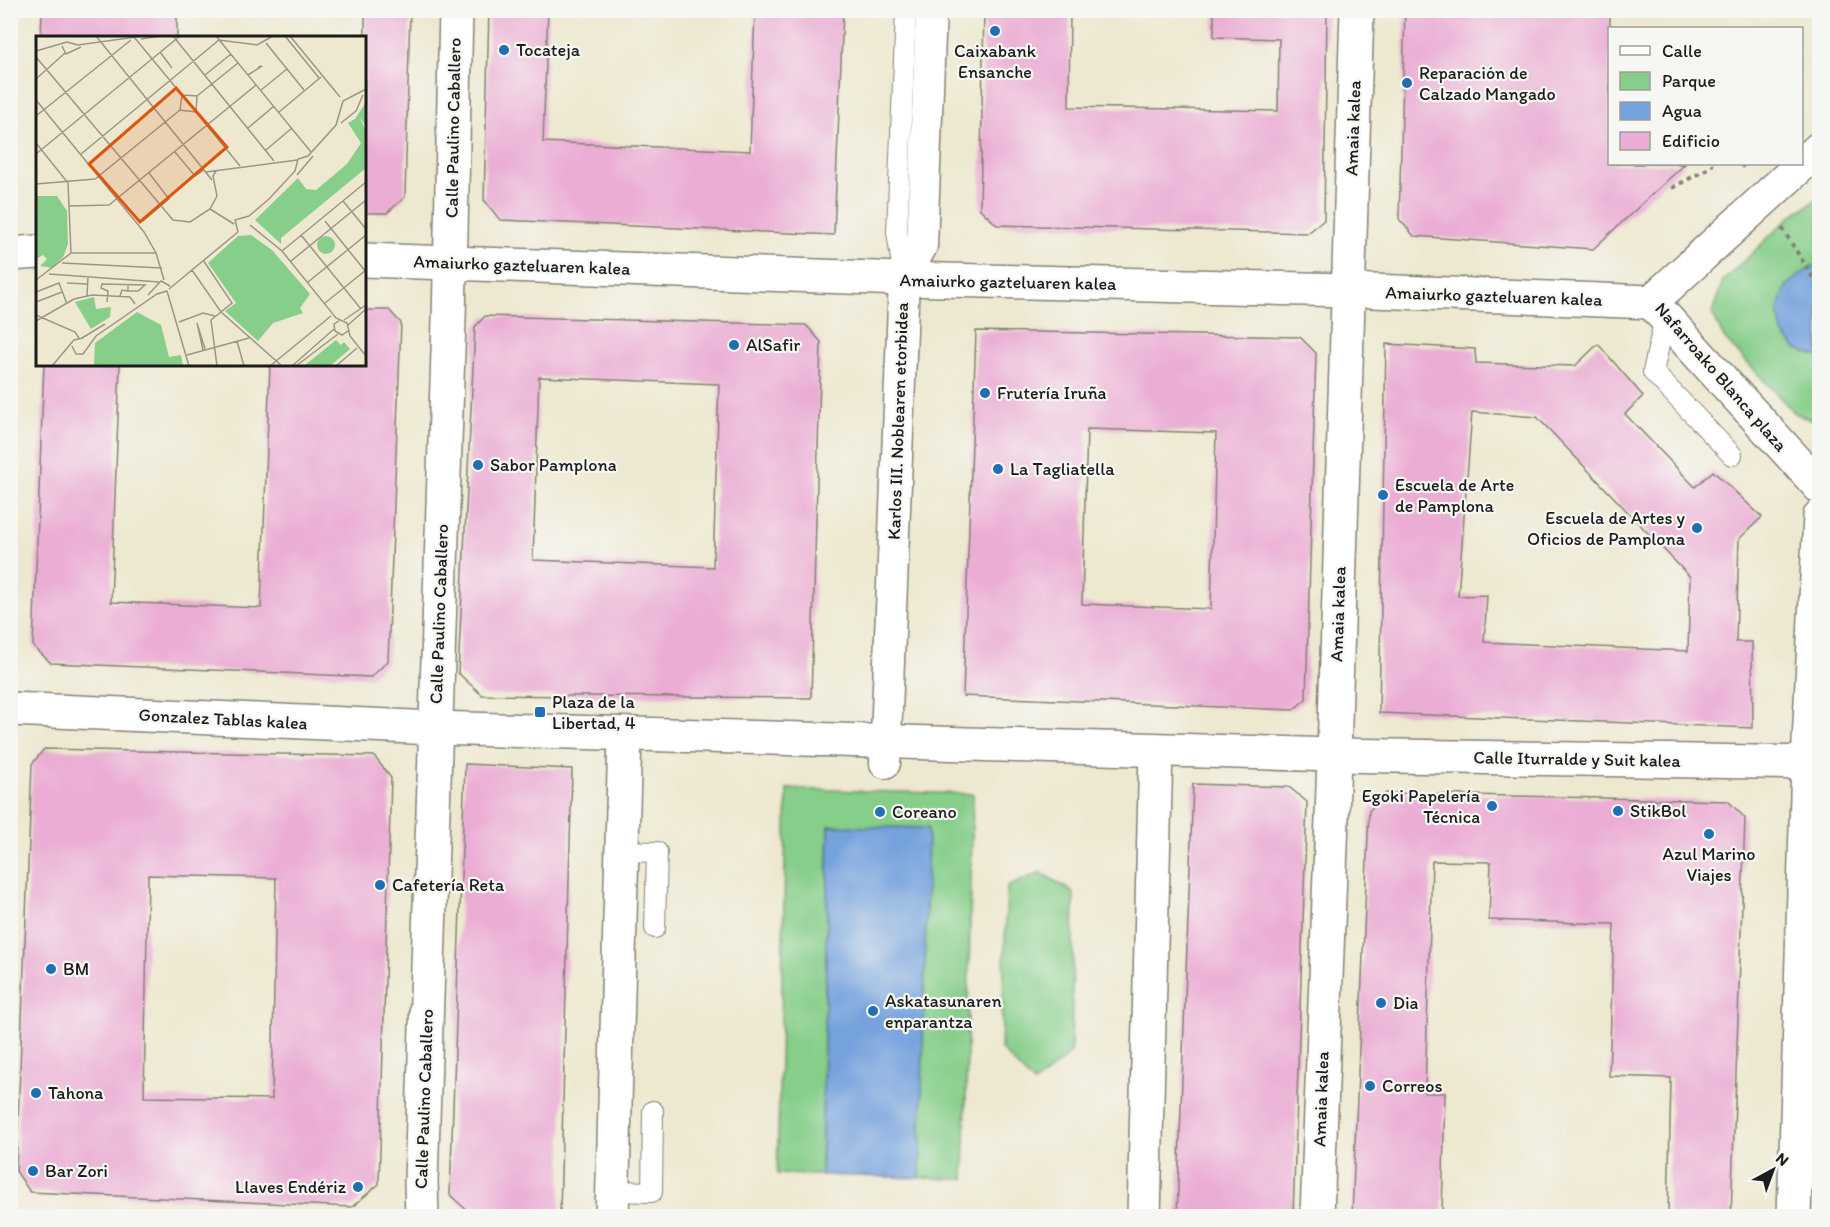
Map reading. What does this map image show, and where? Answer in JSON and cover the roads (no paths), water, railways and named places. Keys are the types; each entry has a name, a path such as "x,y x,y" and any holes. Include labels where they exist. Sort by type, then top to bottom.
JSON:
{"street":[{"name":"Calle Paulino Caballero","path":"422,1216 421,1182 456,10"},
{"name":"Karlos III. Noblearen etorbidea","path":"885,753 904,279 922,246 931,10"},
{"name":"Amaia kalea","path":"1317,1216 1357,10"},
{"name":"Nafarroako Blanca plaza","path":"1820,148 1658,310 1820,487"},
{"path":"10,254 36,252"},
{"name":"Amaiurko gazteluaren kalea","path":"366,260 904,279 1347,290 1658,310"},
{"path":"1794,1216 1814,763 1820,516"},
{"name":"Gonzalez Tablas kalea","path":"10,710 435,728"},
{"path":"435,728 625,734 885,753 1156,750 1334,755"},
{"path":"613,1204 625,734"},
{"path":"1144,1216 1156,750"},
{"name":"Calle Iturralde y Suit kalea","path":"1334,755 1814,763"}],"lane":[{"path":"904,279 897,232 906,10"},
{"path":"1658,310 1653,372 1732,455"},
{"path":"622,851 657,852 655,928"},
{"path":"613,1204 652,1192 653,1111"}],"water":[{"path":"1812,266 1819,266 1819,357 1796,349 1782,332 1778,309 1787,285"},
{"path":"829,826 928,828 920,1178 821,1175"}],"place":[{"name":"Caixabank Ensanche","path":"995,31"},
{"name":"Tocateja","path":"504,50"},
{"name":"Reparación de Calzado Mangado","path":"1407,83"},
{"name":"AlSafir","path":"734,345"},
{"name":"Frutería Iruña","path":"985,393"},
{"name":"Sabor Pamplona","path":"478,465"},
{"name":"La Tagliatella","path":"998,469"},
{"name":"Escuela de Arte de Pamplona","path":"1383,495"},
{"name":"Escuela de Artes y Oficios de Pamplona","path":"1697,528"},
{"name":"Plaza de la Libertad, 4","path":"540,712"},
{"name":"Egoki Papelería Técnica","path":"1492,806"},
{"name":"StikBol","path":"1618,811"},
{"name":"Coreano","path":"880,812"},
{"name":"Azul Marino Viajes","path":"1709,834"},
{"name":"Cafetería Reta","path":"380,885"},
{"name":"BM","path":"51,969"},
{"name":"Dia","path":"1381,1003"},
{"name":"Askatasunaren enparantza","path":"873,1011"},
{"name":"Correos","path":"1370,1086"},
{"name":"Tahona","path":"36,1093"},
{"name":"Bar Zori","path":"33,1171"},
{"name":"Llaves Endériz","path":"358,1187"}]}
